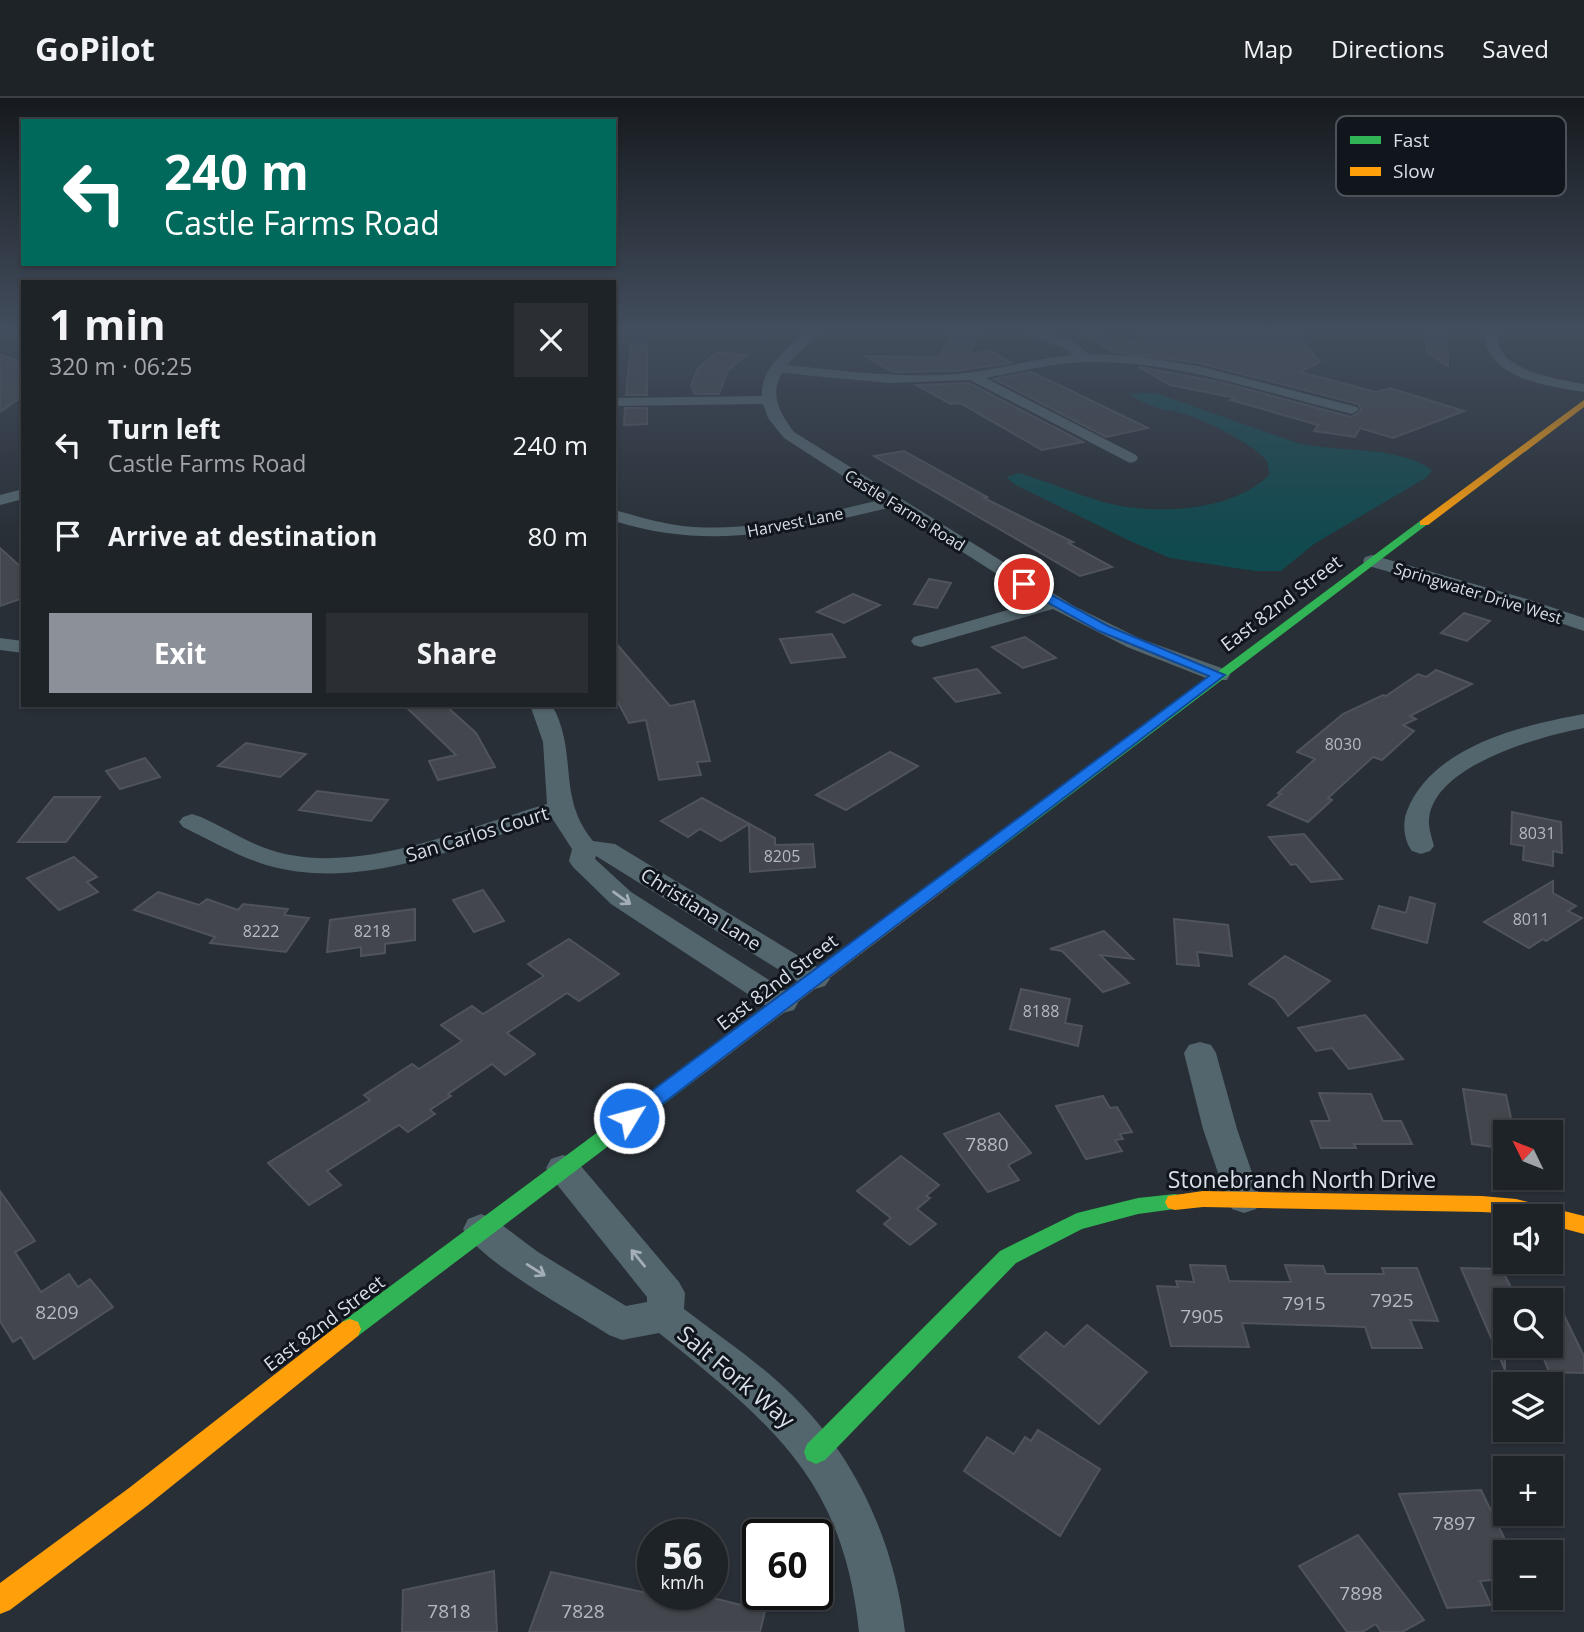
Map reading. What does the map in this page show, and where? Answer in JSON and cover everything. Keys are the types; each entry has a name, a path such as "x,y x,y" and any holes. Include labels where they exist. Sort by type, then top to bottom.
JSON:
{"main road":[{"name":"East 82nd Street","path":"5,1583 138,1497 301,1365 1584,403"},
{"name":"Stonebranch North Drive","path":"816,1452 974,1288 1008,1258 1077,1222 1138,1206 1203,1199 1244,1199 1482,1204 1516,1208 1584,1225"}],"street":[{"path":"616,402 767,400"},
{"name":"Castle Farms Road","path":"767,400 774,418 792,438 1055,603 1118,636 1219,675"},
{"path":"1017,400 1130,458"},
{"path":"1315,400 1352,410"},
{"path":"0,500 21,495"},
{"name":"Harvest Lane","path":"616,516 667,530 734,534 767,530 892,502"},
{"name":"Springwater Drive West","path":"1372,561 1584,625"},
{"path":"920,641 1055,603"},
{"path":"0,644 21,647"},
{"name":"Christiana Lane","path":"542,707 551,722 555,738 560,808 585,848 582,861 621,898 783,1003"},
{"path":"1421,846 1416,828 1419,810 1431,791 1457,766 1488,747 1517,736 1584,721"},
{"name":"San Carlos Court","path":"192,822 251,851 277,860 358,865 427,852 505,823 560,808"},
{"name":"Christiana Lane","path":"585,848 606,849 816,979"},
{"path":"1200,1053 1220,1129 1244,1199"},
{"name":"Salt Fork Way","path":"563,1168 666,1293 665,1316"},
{"name":"Salt Fork Way","path":"481,1229 525,1263 622,1323 665,1316 763,1394 795,1425 839,1488 863,1545 881,1612 882,1632"}],"water":[{"path":"1138,400 1174,400 1298,443 1385,453 1418,462 1432,470 1427,477 1314,544 1281,571 1255,571 1170,558 1014,484 1007,477 1019,473 1120,506 1166,509 1213,504 1235,497 1270,474 1268,463 1263,457 1219,428 1181,413 1151,406"}],"building":[{"path":"0,400 18,400 0,412"},
{"path":"943,400 1001,400 1083,442 1042,450 960,403 951,404"},
{"path":"1034,400 1089,400 1148,428 1106,437"},
{"path":"1231,400 1286,400 1351,417 1360,412 1358,404 1341,400 1427,400 1464,411 1393,438 1360,428 1355,437 1314,431 1318,425"},
{"path":"625,408 647,408 647,424 624,425"},
{"path":"904,451 987,497 984,498 1073,542 1068,543 1112,567 1080,576 874,456"},
{"path":"0,548 21,567 21,599 0,606"},
{"path":"929,579 951,583 937,608 914,604"},
{"path":"853,594 880,605 844,623 817,612"},
{"path":"1464,613 1490,621 1467,641 1441,633"},
{"path":"832,634 845,657 791,663 780,639"},
{"path":"1025,637 1056,658 1023,668 992,647"},
{"path":"616,643 670,706 694,701 710,761 697,762 701,775 659,780 646,720 629,723 616,699"},
{"path":"977,669 1000,693 956,702 934,678"},
{"path":"1436,670 1472,684 1410,716 1416,719 1403,725 1414,731 1382,760 1373,757 1328,798 1332,800 1308,822 1268,805 1315,759 1297,752 1343,714 1386,696 1418,674 1426,677"},
{"path":"406,707 447,707 476,733 495,767 438,780 429,761 456,755"},
{"path":"246,743 306,754 280,777 218,766"},
{"path":"890,752 918,766 846,810 816,795"},
{"path":"145,758 160,777 120,789 106,771"},
{"path":"317,791 388,800 371,821 299,810"},
{"path":"54,797 100,797 66,842 18,842"},
{"path":"702,798 775,838 775,845 813,844 815,867 750,872 749,824 721,841 700,829 688,837 661,821"},
{"path":"1512,812 1561,822 1562,853 1553,851 1553,866 1523,860 1524,846 1511,844"},
{"path":"1304,834 1342,879 1311,882 1296,864 1291,865 1269,837"},
{"path":"74,857 97,877 87,882 98,892 59,910 27,878"},
{"path":"1553,881 1553,893 1576,906 1568,911 1582,918 1546,941 1543,939 1529,948 1484,922"},
{"path":"483,890 504,921 474,932 453,900"},
{"path":"158,892 199,905 207,899 238,910 243,904 288,909 284,915 309,918 286,952 210,943 215,937 134,910"},
{"path":"1410,897 1435,904 1427,943 1372,928 1379,906 1406,913"},
{"path":"415,909 415,940 385,944 385,953 361,956 361,947 327,952 330,920"},
{"path":"1174,919 1228,925 1232,956 1197,952 1199,966 1177,964"},
{"path":"1104,931 1133,959 1100,955 1129,983 1103,992 1062,951 1050,949"},
{"path":"569,939 619,974 579,1001 567,993 507,1033 535,1054 505,1075 492,1064 448,1094 451,1096 430,1110 435,1114 408,1132 399,1125 327,1171 341,1185 309,1205 268,1163 370,1100 364,1095 412,1064 419,1069 462,1041 441,1025 472,1006 483,1014 544,976 528,964"},
{"path":"1285,956 1330,981 1288,1016 1275,999 1249,984"},
{"path":"1021,989 1070,999 1065,1023 1082,1026 1078,1046 1010,1029"},
{"path":"1365,1015 1403,1059 1349,1069 1332,1048 1316,1051 1298,1028"},
{"path":"1463,1089 1506,1095 1511,1120 1493,1120 1493,1147 1472,1144"},
{"path":"1319,1093 1371,1094 1383,1121 1401,1121 1412,1144 1354,1144 1356,1148 1321,1148 1311,1121 1330,1121"},
{"path":"1103,1096 1110,1108 1117,1107 1132,1132 1120,1134 1123,1139 1115,1140 1122,1151 1086,1159 1056,1106"},
{"path":"999,1113 1031,1153 1008,1165 1019,1180 988,1192 944,1134"},
{"path":"901,1156 939,1185 926,1196 930,1198 917,1209 936,1224 910,1245 884,1224 891,1218 857,1191"},
{"path":"0,1191 35,1241 15,1252 41,1292 69,1274 78,1287 90,1279 113,1307 34,1359 21,1337 13,1342 0,1321"},
{"path":"1190,1265 1225,1266 1229,1281 1291,1282 1285,1265 1323,1266 1326,1274 1384,1274 1382,1268 1417,1268 1438,1321 1410,1320 1422,1348 1372,1348 1365,1327 1242,1323 1249,1347 1171,1346 1157,1286 1178,1287 1176,1281 1194,1282"},
{"path":"1461,1268 1493,1269 1493,1274 1504,1274 1511,1288 1493,1288 1493,1342"},
{"path":"1563,1313 1584,1356 1584,1373 1549,1372 1544,1358 1563,1358"},
{"path":"1087,1325 1147,1372 1099,1424 1019,1357 1046,1332 1064,1347"},
{"path":"1500,1358 1505,1358 1505,1370"},
{"path":"1038,1430 1100,1469 1060,1536 964,1471 987,1437 1014,1454 1025,1437 1031,1441"},
{"path":"1481,1490 1493,1515 1493,1526 1498,1526 1505,1540 1493,1540 1493,1580 1480,1581 1491,1605 1447,1608 1399,1494"},
{"path":"1358,1535 1424,1620 1402,1632 1381,1632 1376,1624 1362,1632 1347,1632 1299,1566"},
{"path":"494,1571 497,1632 402,1632 403,1590"},
{"path":"551,1572 637,1591 637,1610 728,1610 728,1602 742,1605 742,1610 765,1611 760,1632 529,1632"}],"traffic: fast":[{"path":"940,886 1424,523"},
{"path":"350,1329 687,1076"},
{"path":"816,1452 1008,1257 1077,1222 1138,1206 1175,1202"}],"traffic: slow":[{"path":"1424,523 1584,403"},
{"path":"687,1076 940,886"},
{"path":"1175,1202 1203,1199 1482,1204 1516,1207 1584,1225"},
{"path":"0,1600 138,1497 350,1329"}],"route":[{"path":"629,1118 1219,675 1103,629 1024,584"}]}
